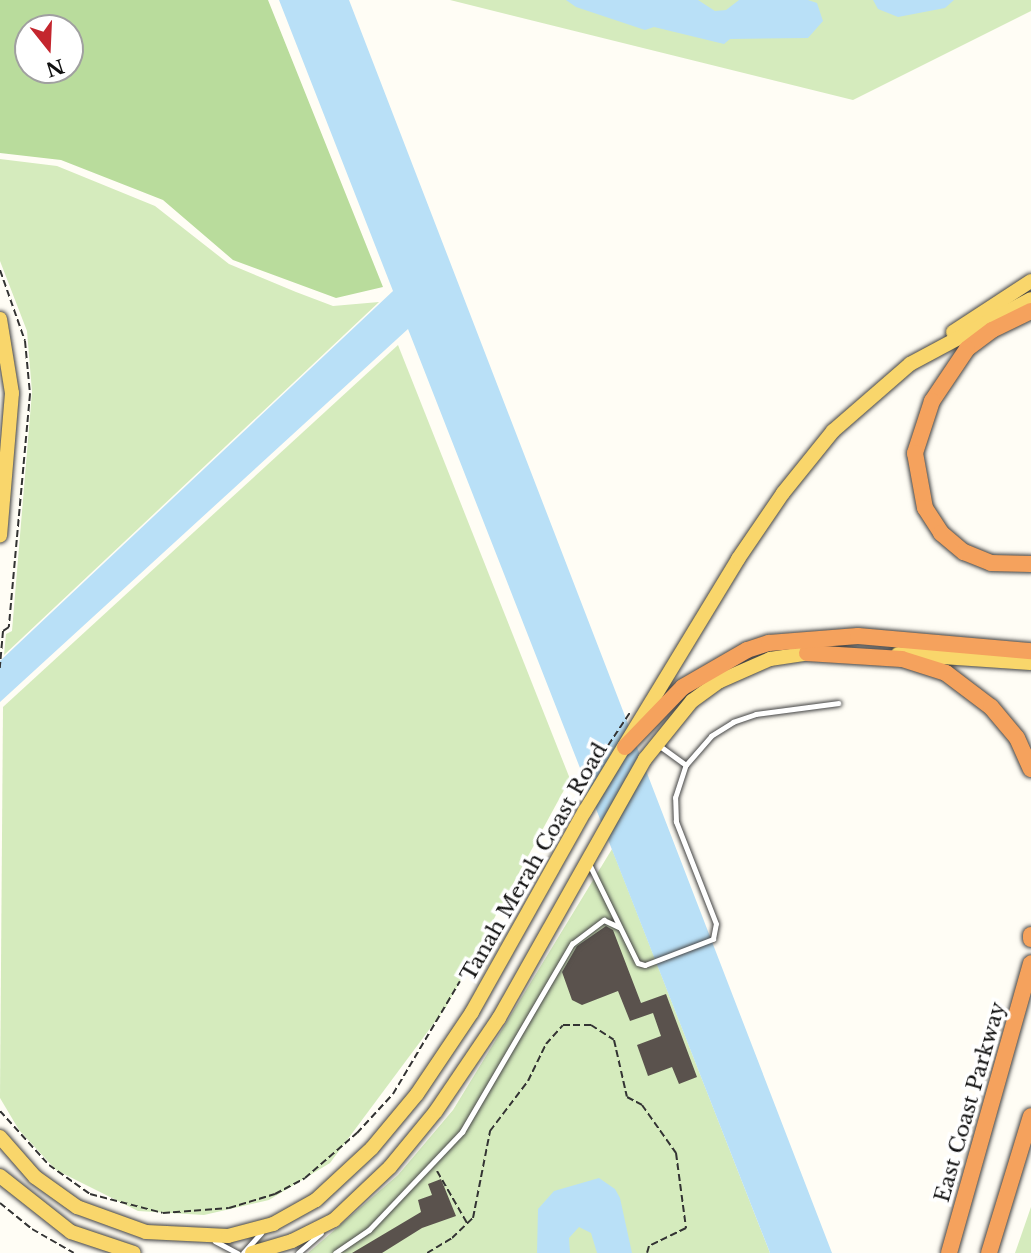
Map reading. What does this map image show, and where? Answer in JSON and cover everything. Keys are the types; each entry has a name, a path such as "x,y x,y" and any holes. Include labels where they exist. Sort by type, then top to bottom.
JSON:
{"highway":[{"path":"1031,311 967,349 932,401 915,453 925,508 941,533 964,552 991,563 1031,564"},
{"path":"625,747 683,687 747,650 769,643 858,636 1031,651"},
{"path":"807,653 902,659 946,673 991,707 1017,738 1031,769"},
{"name":"East Coast Parkway","path":"949,1253 1031,963"},
{"path":"989,1253 1029,1123"}],"main road":[{"path":"910,364 968,320 1031,282"},
{"name":"Tanah Merah Coast Road","path":"0,1137 35,1177 77,1207 146,1232 204,1238 273,1224 316,1200 372,1148 417,1094 472,1012 584,811 738,559 783,493 833,431 910,364 1031,299"},
{"path":"0,319 12,393 0,535"},
{"path":"252,1253 292,1241 334,1220 390,1167 436,1111 499,1018 645,759 692,701 720,681 770,659 807,653 853,651 1031,663"},
{"path":"472,1012 482,1020 499,1018"},
{"path":"0,1175 71,1232 134,1253"}],"lane":[{"path":"587,859 633,958 645,965 713,939 716,924 676,822 675,799 686,765 711,736 733,723 756,714 838,703"},
{"path":"656,743 686,765"},
{"path":"335,1253 369,1230 433,1165 480,1106 572,944 604,920 620,928"},
{"path":"299,1253 334,1220"},
{"path":"204,1238 240,1253 273,1224"}],"path":[{"path":"0,668 3,639"},
{"path":"579,789 624,718"},
{"path":"0,1111 49,1165 90,1195 163,1213 241,1205 305,1178 357,1133 393,1094 460,981"},
{"path":"427,1253 473,1218 490,1131 563,1025 591,1025 614,1040 627,1097 642,1105 676,1153 686,1228 649,1246 647,1253"},
{"path":"433,1165 467,1223"},
{"path":"0,1203 32,1229 74,1253"}],"green space":[{"path":"0,0 268,0 383,287 336,298 233,260 163,200 61,160 0,153"},
{"path":"450,0 1031,0 1031,11 853,100"},
{"path":"0,159 57,166 155,206 229,264 333,306 379,302 4,655 6,634 12,631 32,392 27,331 0,261"},
{"path":"398,345 570,779 446,1007 330,1163 269,1200 204,1215 138,1211 56,1170 19,1130 0,1098 3,707"},
{"path":"612,849 770,1253 308,1253 398,1175 453,1110"},
{"path":"1031,1207 1031,1253 1015,1253"}],"water":[{"path":"279,0 349,0 832,1253 770,1253 408,329 0,702 0,661 393,291"},
{"path":"566,0 698,0 715,11 726,10 739,0 808,0 817,3 823,21 808,38 730,39 724,44 654,27 645,30 576,7"},
{"path":"873,0 954,0 945,8 898,17 878,9"},
{"path":"599,1178 615,1189 620,1198 632,1253 597,1253 591,1233 579,1227 569,1238 570,1253 537,1253 538,1209 554,1191"}],"building":[{"path":"606,926 613,930 641,1003 666,994 697,1077 679,1084 672,1067 648,1076 637,1045 661,1036 653,1013 630,1021 618,991 582,1005 572,1000 562,972 577,946"},
{"path":"441,1179 456,1216 422,1228 382,1253 352,1253 421,1212 418,1200 432,1195 428,1184"}]}
